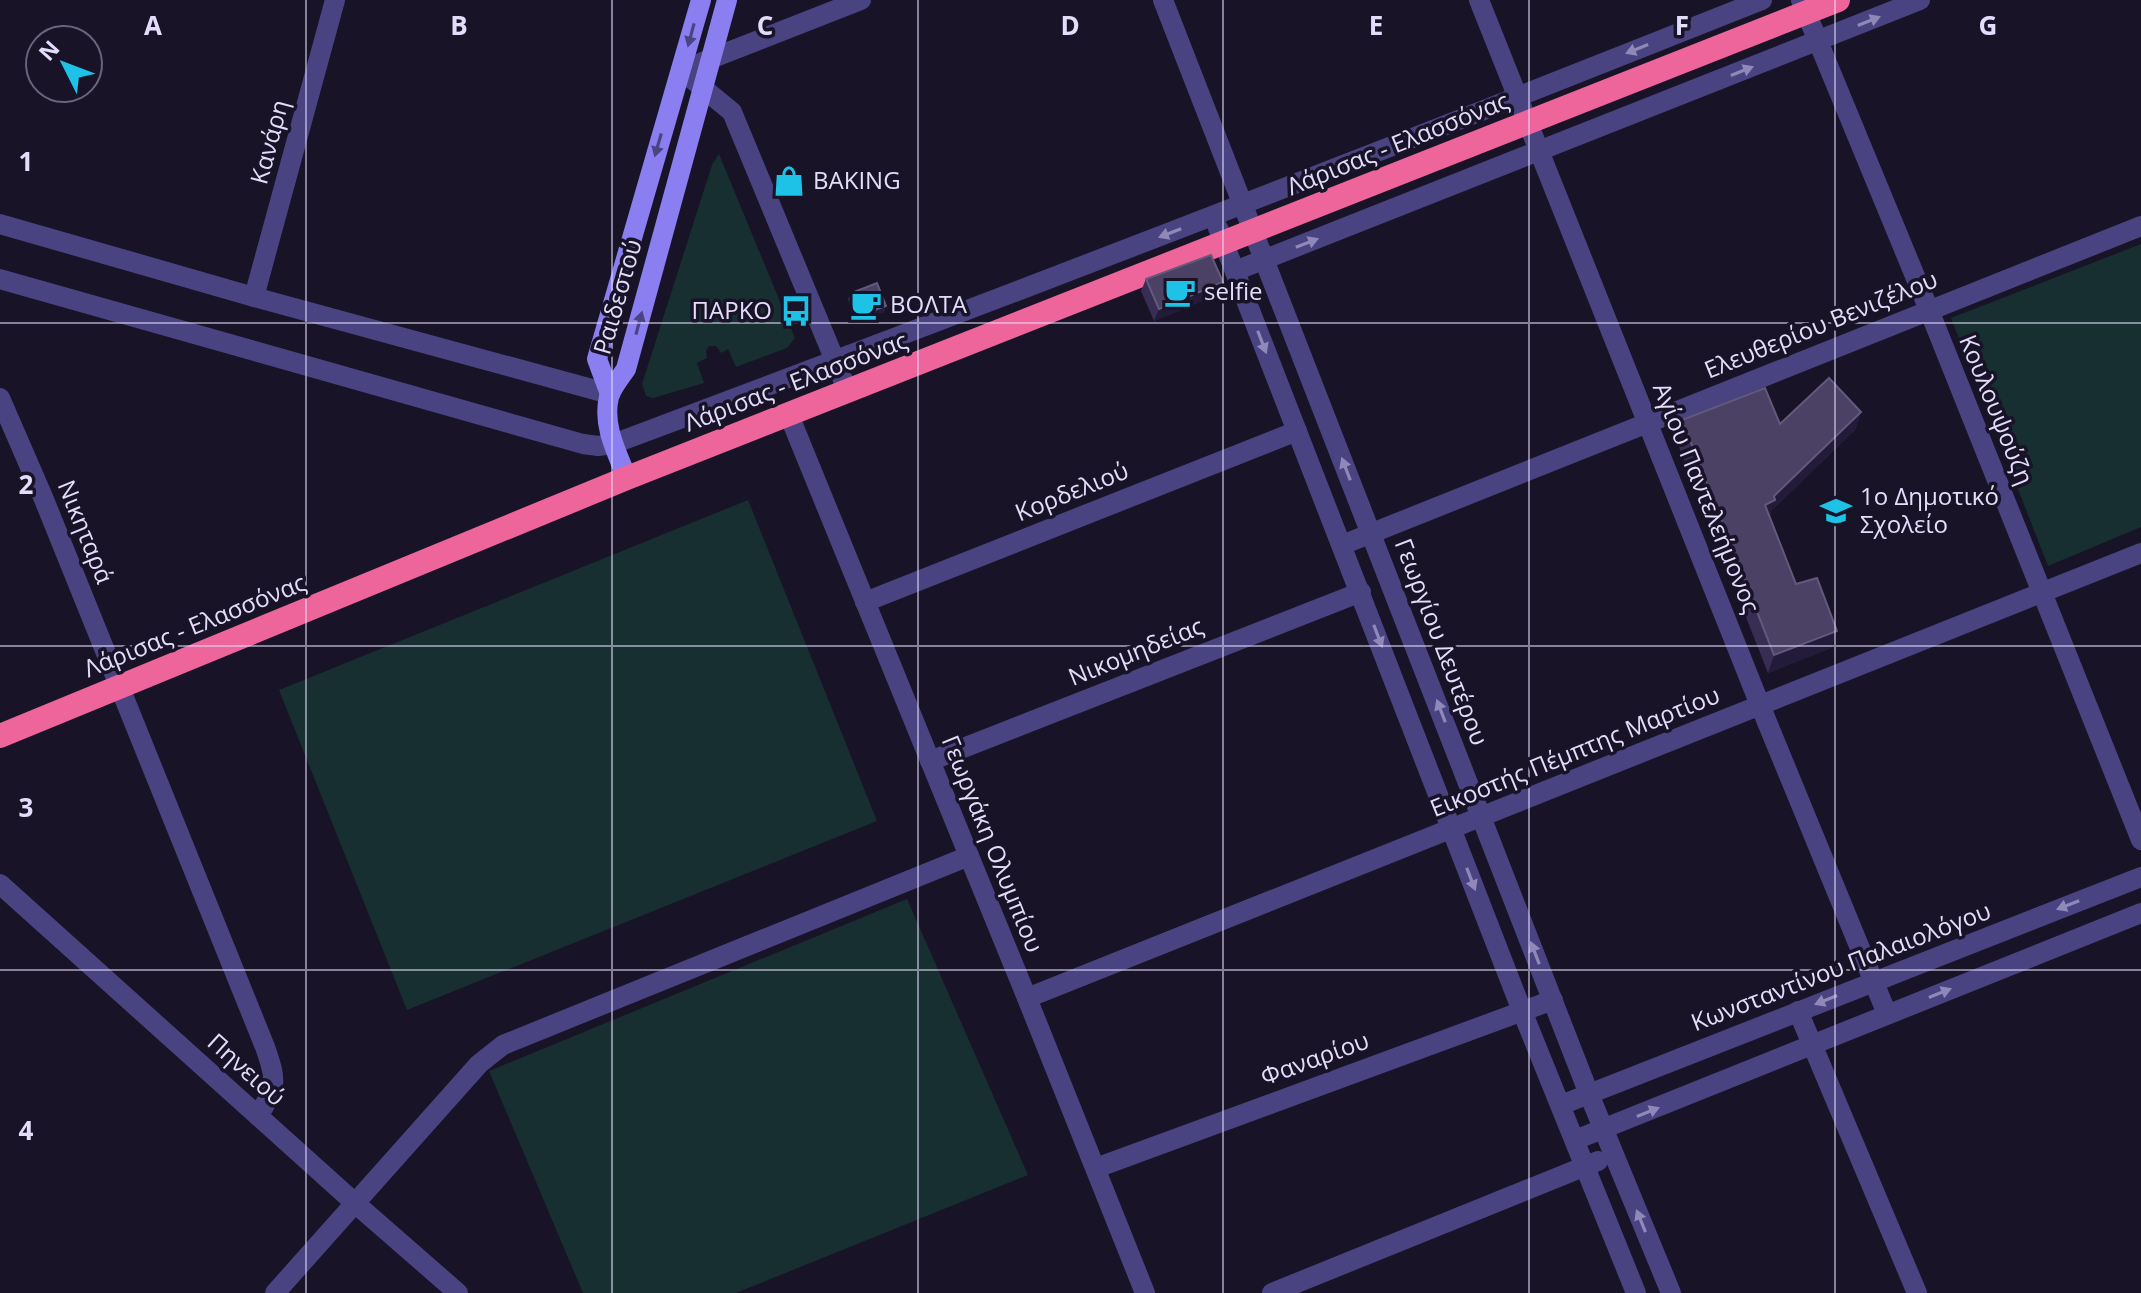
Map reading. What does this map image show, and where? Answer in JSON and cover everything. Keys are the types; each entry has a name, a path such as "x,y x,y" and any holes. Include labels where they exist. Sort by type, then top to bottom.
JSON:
{"highway":[{"name":"Λάρισας - Ελασσόνας","path":"0,736 627,478 1528,123 1804,6 1838,0"}],"street":[{"name":"Κανάρη","path":"254,297 335,0"},
{"name":"Ραιδεστού","path":"610,394 597,359 701,0"},
{"name":"Ραιδεστού","path":"610,394 626,369 727,0"},
{"path":"681,70 861,0"},
{"name":"Γεωργίου Δευτέρου","path":"1163,0 1603,1130 1671,1293"},
{"name":"Αγίου Παντελεήμονος","path":"1479,0 1760,705 1887,1014"},
{"path":"0,279 583,444 613,444 1243,205 1762,0"},
{"path":"1235,271 1920,0"},
{"name":"Κουλουψούζη","path":"1804,6 2141,840"},
{"path":"681,70 732,112 848,392"},
{"path":"1213,216 1522,1011 1636,1293"},
{"path":"0,224 610,394 608,425 627,478"},
{"name":"Ελευθερίου Βενιζέλου","path":"1342,545 2141,226"},
{"name":"Νικηταρά","path":"0,398 120,687 272,1068 271,1095 258,1116"},
{"name":"Γεωργάκη Ολυμπίου","path":"789,415 1145,1293"},
{"name":"Κορδελιού","path":"865,602 1297,431"},
{"name":"Εικοστής Πέμπτης Μαρτίου","path":"1027,998 2141,553"},
{"name":"Νικομηδείας","path":"930,761 1361,592"},
{"path":"275,1293 479,1064 503,1045 969,856"},
{"name":"Κωνσταντίνου Παλαιολόγου","path":"1561,1105 2141,877"},
{"name":"Πηνειού","path":"0,884 458,1293"},
{"path":"1575,1140 2141,913"},
{"name":"Φαναρίου","path":"1096,1168 1553,1000"},
{"path":"1798,1011 1917,1293"},
{"path":"1272,1293 1614,1154"}],"green space":[{"path":"719,154 795,338 787,348 736,367 728,349 721,353 716,346 709,346 707,358 697,363 704,383 653,398 646,396 642,384 712,165"},
{"path":"2141,244 2141,527 2048,566 1951,318"},
{"path":"748,500 877,821 407,1010 279,690"},
{"path":"907,899 1028,1175 736,1293 583,1293 489,1071"}],"building":[{"name":"selfie","path":"1211,255 1223,282 1159,309 1146,279"},
{"name":"ΒΟΛΤΑ","path":"877,283 886,306 858,316 851,293"},
{"path":"1829,378 1861,412 1774,496 1775,500 1765,505 1796,584 1817,578 1837,631 1774,655 1682,420 1765,388 1780,424"}],"place":[{"name":"BAKING","path":"789,181"},
{"name":"selfie","path":"1180,292"},
{"name":"ΒΟΛΤΑ","path":"866,305"},
{"name":"ΠΑΡΚΟ","path":"796,311"},
{"name":"1o Δημοτικό Σχολείο","path":"1836,511"}]}
